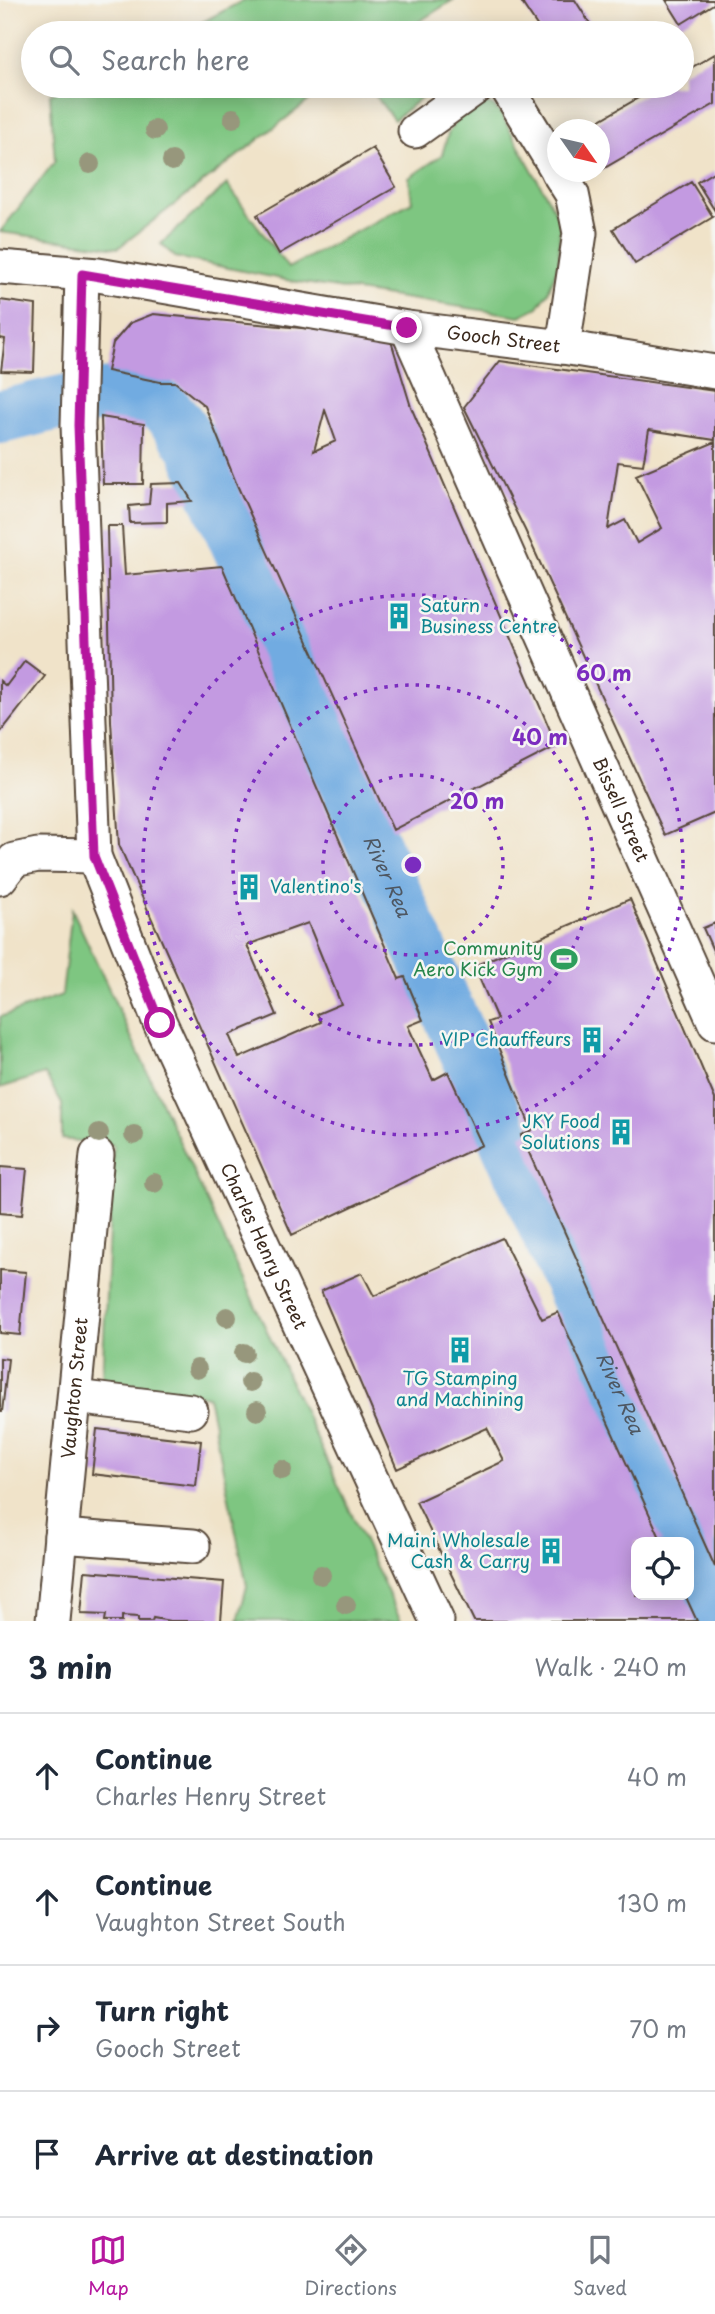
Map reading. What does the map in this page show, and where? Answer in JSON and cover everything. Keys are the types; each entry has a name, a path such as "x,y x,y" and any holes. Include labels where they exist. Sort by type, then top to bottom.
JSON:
{"street":[{"path":"415,131 461,98"},
{"path":"513,98 547,153"},
{"path":"563,347 580,233 572,194 565,182"},
{"name":"Gooch Street","path":"0,267 82,274 407,328 563,347 715,372"},
{"name":"Charles Henry Street","path":"82,274 77,359 78,425 96,862 160,1023 437,1621"},
{"name":"Bissell Street","path":"407,328 715,1023"},
{"path":"5,863 38,855 96,862"},
{"name":"Vaughton Street","path":"52,1621 97,1155"},
{"path":"75,1397 191,1410"},
{"path":"61,1536 193,1546"}],"green space":[{"path":"244,0 453,0 420,21 205,21"},
{"path":"50,98 312,98 118,248 0,232 55,161"},
{"path":"377,98 421,98 394,120"},
{"path":"480,103 492,105 501,114 560,220 559,263 548,292 538,307 520,316 291,281 175,257 161,244 227,184 288,268 412,202 409,178 442,155 448,134 457,118"},
{"path":"72,909 401,1621 238,1621 247,1586 208,1396 102,1380 113,1145 62,1139 62,1104 45,1074 0,1088 0,1017 62,995"}],"water":[{"path":"127,374 174,392 192,407 208,429 163,445 150,427 119,418 77,421 0,438 0,396 100,375"}],"building":[{"path":"527,0 575,0 588,21 534,21 522,3"},
{"path":"666,0 713,0 715,3 686,21 679,21"},
{"path":"715,54 715,104 610,165 610,119 602,119 638,98 694,98 694,66"},
{"path":"373,148 396,187 279,254 257,215"},
{"path":"715,171 715,211 697,182"},
{"path":"691,182 713,217 635,264 613,229"},
{"path":"0,300 36,305 34,372 1,371 5,339 0,338"},
{"name":"Saturn Business Centre","path":"153,314 343,332 391,341 411,407 557,746 393,830 237,485 205,406 175,382 160,382 107,371 113,343 130,323","holes":["325,410 336,441 314,451"]},
{"path":"500,361 715,391 715,440 649,430 643,465 618,462 608,529 625,520 637,543 662,528 636,475 715,442 715,813 665,835 525,530 464,407"},
{"path":"101,417 144,424 143,484 103,484"},
{"path":"181,483 192,501 167,503 167,522 130,523 129,506 149,504 151,484"},
{"path":"107,526 122,526 125,575 222,566 399,979 405,977 423,1020 408,1026 433,1080 448,1072 482,1145 292,1235 119,845 111,721","holes":["308,923 341,1004 317,1014 321,1022 239,1058 229,1035 277,1015 247,945"]},
{"path":"25,661 45,676 0,733 0,681 6,686"},
{"path":"630,899 715,1099 715,1567 521,1135 532,1130 488,1022 497,1019 474,966"},
{"path":"715,923 715,955 703,928"},
{"path":"0,1167 27,1169 22,1215 0,1213"},
{"path":"502,1238 542,1319 558,1312 660,1537 631,1537 631,1600 687,1600 697,1621 474,1621 416,1502 504,1461 487,1428 397,1469 321,1291 362,1273 374,1296"},
{"path":"0,1270 26,1272 20,1335 0,1333"},
{"path":"0,1358 8,1359 2,1412 0,1412"},
{"path":"97,1429 201,1441 196,1486 92,1474"},
{"path":"85,1571 224,1582 221,1621 170,1621 153,1618 152,1621 138,1621 138,1617 122,1616 122,1621 105,1621 106,1615 81,1614"}],"waterway":[{"name":"River Rea","path":"0,417 79,399 121,395 158,405 177,423 193,445 685,1537"},
{"name":"River Rea","path":"694,1557 715,1604"}],"place":[{"name":"Saturn Business Centre","path":"399,616"},
{"name":"Valentino's","path":"249,887"},
{"name":"Community Aero Kick Gym","path":"564,959"},
{"name":"VIP Chauffeurs","path":"592,1040"},
{"name":"JKY Food Solutions","path":"621,1132"},
{"name":"TG Stamping and Machining","path":"460,1350"},
{"name":"Maini Wholesale Cash & Carry","path":"551,1551"}],"route":[{"path":"160,1023 94,856 78,425 77,359 82,274 407,328"}]}
